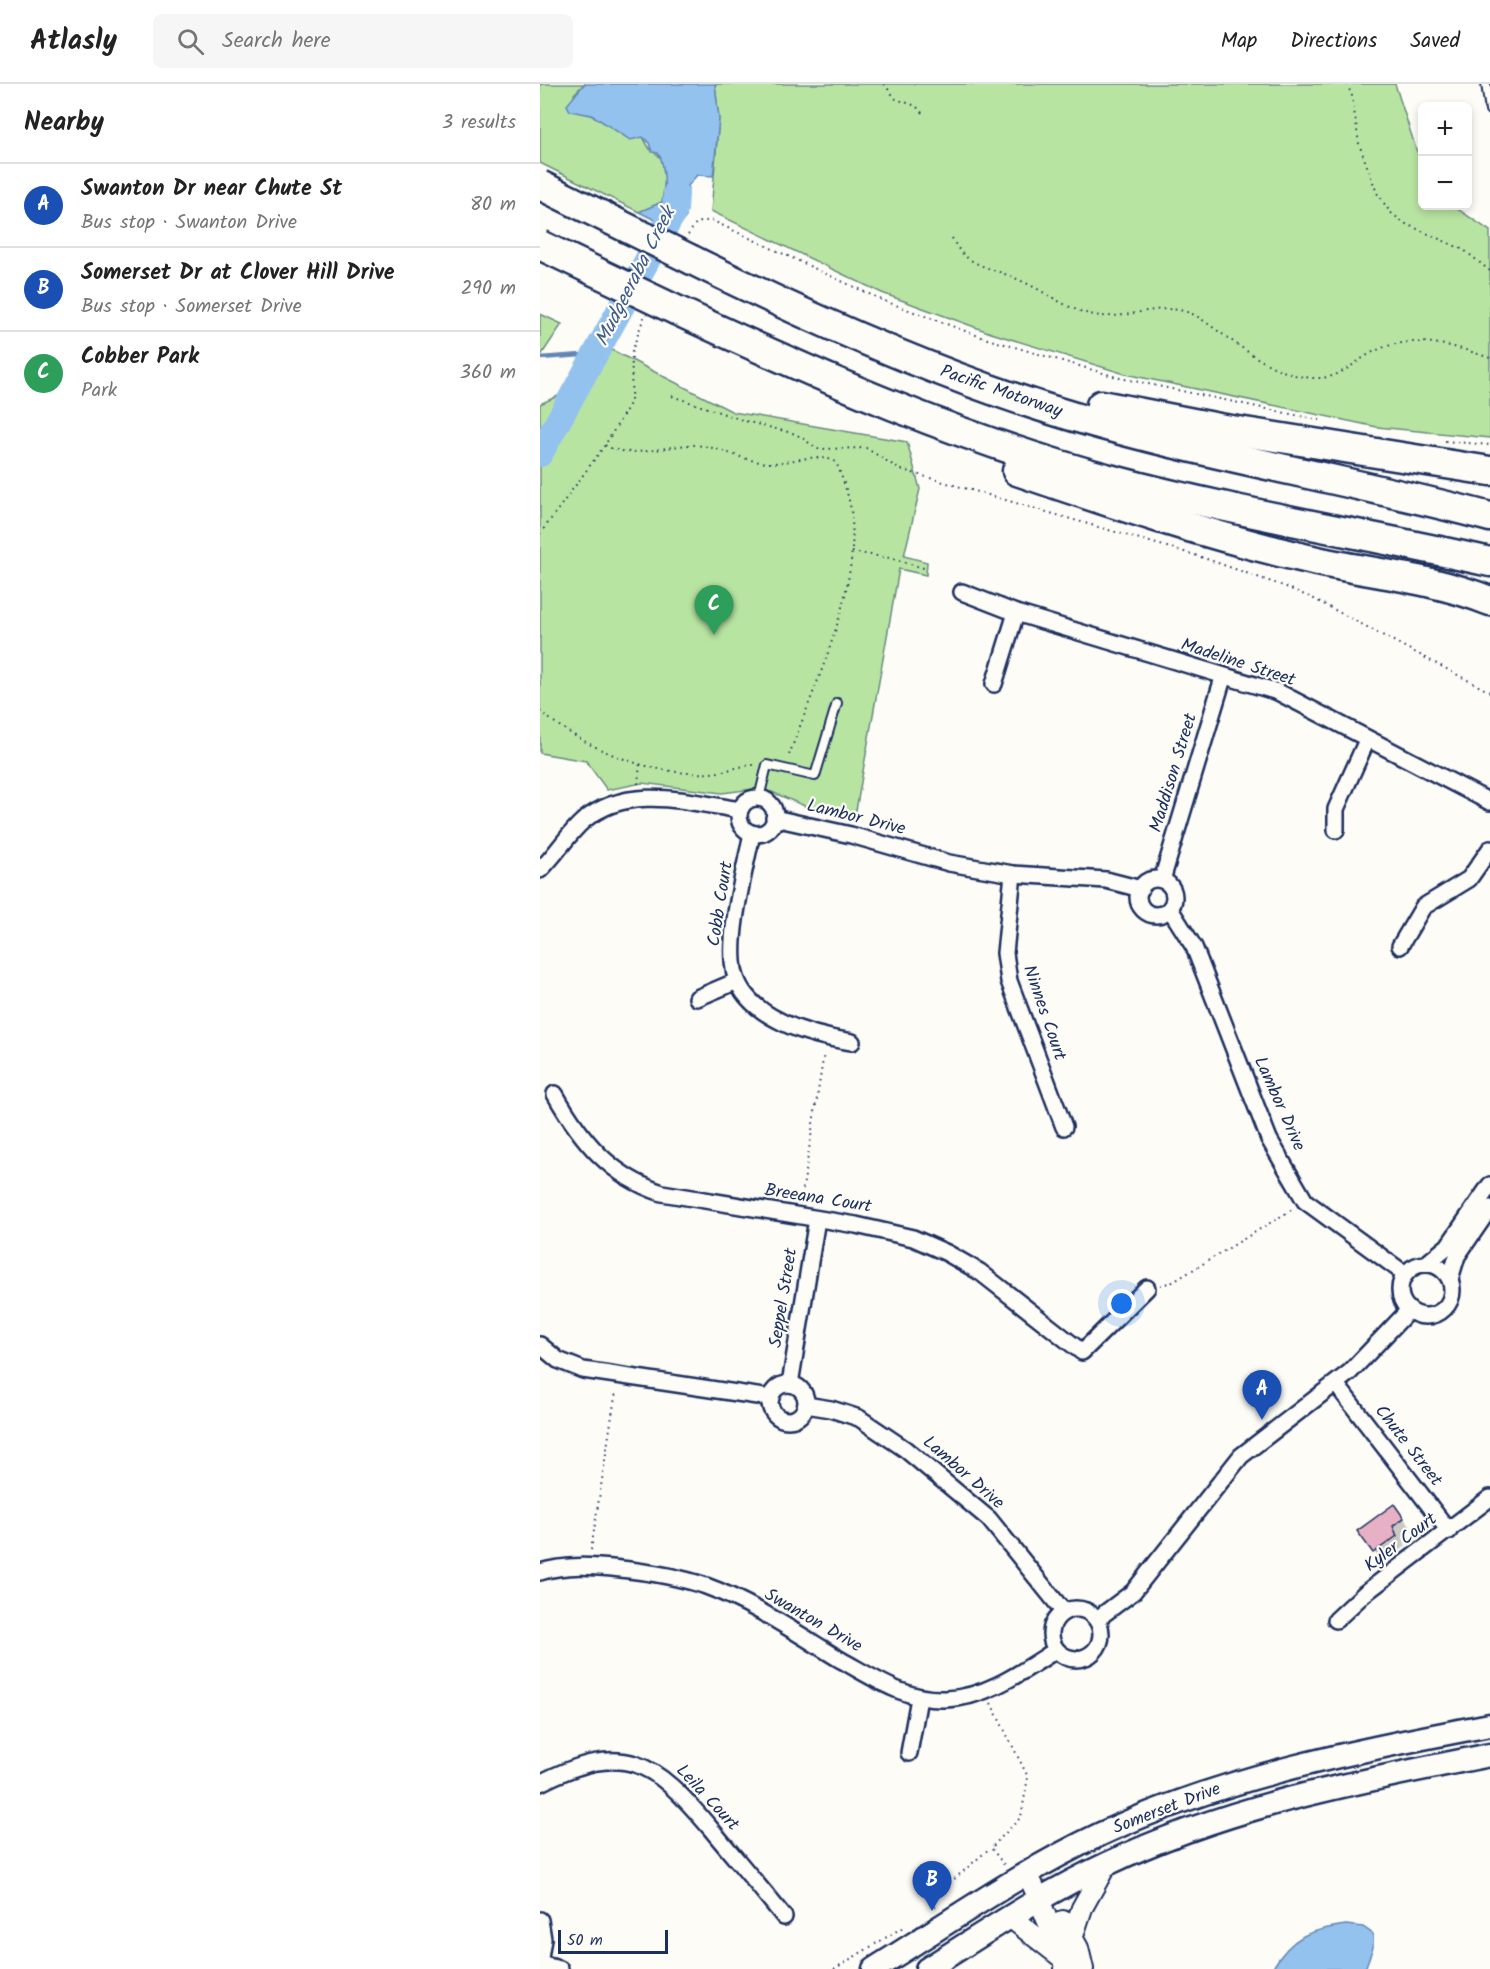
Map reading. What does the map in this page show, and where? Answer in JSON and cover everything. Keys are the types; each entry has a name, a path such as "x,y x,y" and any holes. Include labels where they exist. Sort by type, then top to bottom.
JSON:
{"highway":[{"name":"Pacific Motorway","path":"540,185 791,309 920,363 1043,407 1247,462 1490,517"},
{"path":"540,245 678,311 891,406 1040,459 1112,480 1304,524 1490,562"},
{"path":"1043,407 1078,400 1219,428 1490,471"},
{"path":"891,406 937,442 1160,519 1303,558 1416,578 1490,601"}],"main road":[{"name":"Somerset Drive","path":"874,1969 1018,1873 1100,1834 1216,1789 1314,1761 1490,1725"},
{"name":"Somerset Drive","path":"927,1969 1041,1898 1107,1863 1212,1821 1275,1802 1375,1778 1490,1755"}],"street":[{"name":"Madeline Street","path":"962,592 1016,613 1223,678 1278,692 1366,740 1490,802"},
{"path":"994,684 1016,613"},
{"name":"Maddison Street","path":"1162,880 1223,678"},
{"path":"1336,830 1336,809 1366,740"},
{"path":"540,870 585,820 601,810 641,798 673,799 740,810"},
{"path":"759,798 772,808 774,818 769,829 752,833 741,824 740,810 747,801 759,798"},
{"name":"Lambor Drive","path":"774,818 851,834 949,863 1013,874 1106,880 1141,889"},
{"name":"Cobb Court","path":"737,981 733,964 733,938 752,833"},
{"path":"1400,946 1423,908 1469,879 1490,849"},
{"name":"Ninnes Court","path":"1013,874 1005,953 1009,981 1064,1127"},
{"path":"1162,880 1149,881 1141,889 1139,900 1149,913 1160,914 1170,909"},
{"name":"Lambor Drive","path":"1162,880 1168,883 1174,896 1170,909 1194,947 1269,1139 1305,1201 1405,1274"},
{"path":"697,998 737,981 751,1000 774,1018 831,1039 852,1042"},
{"name":"Breeana Court","path":"555,1094 581,1137 636,1183 662,1193 895,1233 947,1253 988,1278 1082,1352 1147,1288"},
{"path":"1490,1185 1448,1246 1426,1263 1414,1266 1405,1274 1400,1293 1409,1310 1425,1316 1441,1311 1451,1296 1450,1279 1457,1256 1490,1208"},
{"name":"Seppel Street","path":"790,1384 817,1219"},
{"path":"1426,1263 1440,1268 1450,1279"},
{"path":"1097,1619 1124,1602 1133,1592 1241,1456 1336,1384 1409,1310"},
{"path":"540,1345 558,1360 583,1370 771,1398"},
{"path":"790,1384 802,1390 806,1405 796,1418 785,1419 775,1414 771,1398 777,1388 790,1384"},
{"name":"Chute Street","path":"1336,1384 1449,1531"},
{"name":"Lambor Drive","path":"806,1405 831,1409 859,1418 905,1449 989,1519 1064,1612"},
{"name":"Kyler Court","path":"1336,1620 1364,1594 1490,1498"},
{"name":"Swanton Drive","path":"540,1572 589,1566 665,1576 705,1586 741,1603 890,1687 919,1698 960,1698 984,1690 1021,1672 1056,1650"},
{"path":"1084,1610 1097,1619 1102,1634 1096,1649 1090,1655 1070,1659 1056,1650 1051,1636 1052,1626 1064,1612 1084,1610"},
{"path":"909,1753 919,1698"},
{"name":"Leila Court","path":"540,1783 594,1761 629,1762 656,1772 687,1800 784,1917"},
{"path":"1072,1938 1082,1908 1107,1863"},
{"path":"1018,1873 1041,1898 1057,1911 1082,1958 1071,1966"},
{"path":"1041,1898 1046,1917 1071,1966"},
{"path":"1010,1917 1028,1929 1071,1966"},
{"path":"540,1920 543,1939 540,1958"},
{"path":"540,1964 560,1969"}],"lane":[{"path":"1486,84 1490,110"},
{"path":"759,798 767,765 815,776 837,704"}],"path":[{"path":"884,84 896,99 916,106 924,115"},
{"path":"1347,84 1352,96 1359,144 1377,193 1390,213 1404,223 1464,250 1490,271"},
{"path":"952,238 970,260 1022,281 1069,308 1091,314 1118,316 1164,309 1186,312 1203,320 1259,359 1302,377 1325,378 1342,374 1370,354 1393,344 1433,342 1461,347 1490,358"},
{"path":"672,396 745,421 796,434 815,448 866,448 899,469 1253,574 1314,599 1490,692"},
{"path":"604,445 622,452 693,445 712,447 768,463 817,457 836,462 848,494 852,518 852,552 834,630 784,769"},
{"path":"852,552 890,558 927,569"},
{"path":"540,711 554,723 591,743 640,763 688,773 711,773 749,765 767,765"},
{"path":"640,763 637,777 641,798"},
{"path":"798,1216 824,1052 831,1039"},
{"path":"1147,1288 1173,1282 1305,1201"},
{"path":"589,1566 618,1375"},
{"path":"935,1907 937,1894 991,1848 1021,1817 1028,1777 984,1690"},
{"path":"991,1848 1018,1873"}],"green space":[{"path":"540,84 584,84 574,94 577,111 603,121 626,137 643,137 649,148 662,159 665,179 662,202 639,212 540,163"},
{"path":"715,84 1395,84 1418,153 1418,210 1459,210 1490,231 1490,438 1377,427 1125,374 991,333 882,293 711,211 719,119"},
{"path":"540,314 562,324 540,357"},
{"path":"600,344 733,412 907,442 920,489 904,556 927,562 926,575 899,569 855,816 807,807 772,792 753,789 722,793 642,783 607,790 586,761 540,753 540,404 580,386"}],"water":[{"path":"584,84 715,84 719,119 713,176 697,175 688,186 686,217 675,230 639,212 662,202 664,177 658,153 652,152 649,143 643,137 630,140 592,115 570,111 567,105"},
{"path":"1346,1925 1363,1927 1373,1934 1373,1947 1365,1969 1272,1969 1294,1942 1312,1932"}],"building":[{"path":"1394,1504 1404,1518 1393,1526 1397,1536 1373,1553 1357,1531"}],"waterway":[{"name":"Mudgeeraba Creek","path":"540,454 675,210 676,193"},
{"path":"540,358 596,354"}],"place":[{"name":"Cobber Park","path":"714,635"},
{"name":"Swanton Dr near Chute St","path":"1262,1420"},
{"name":"Somerset Dr at Clover Hill Drive","path":"932,1911"}]}
